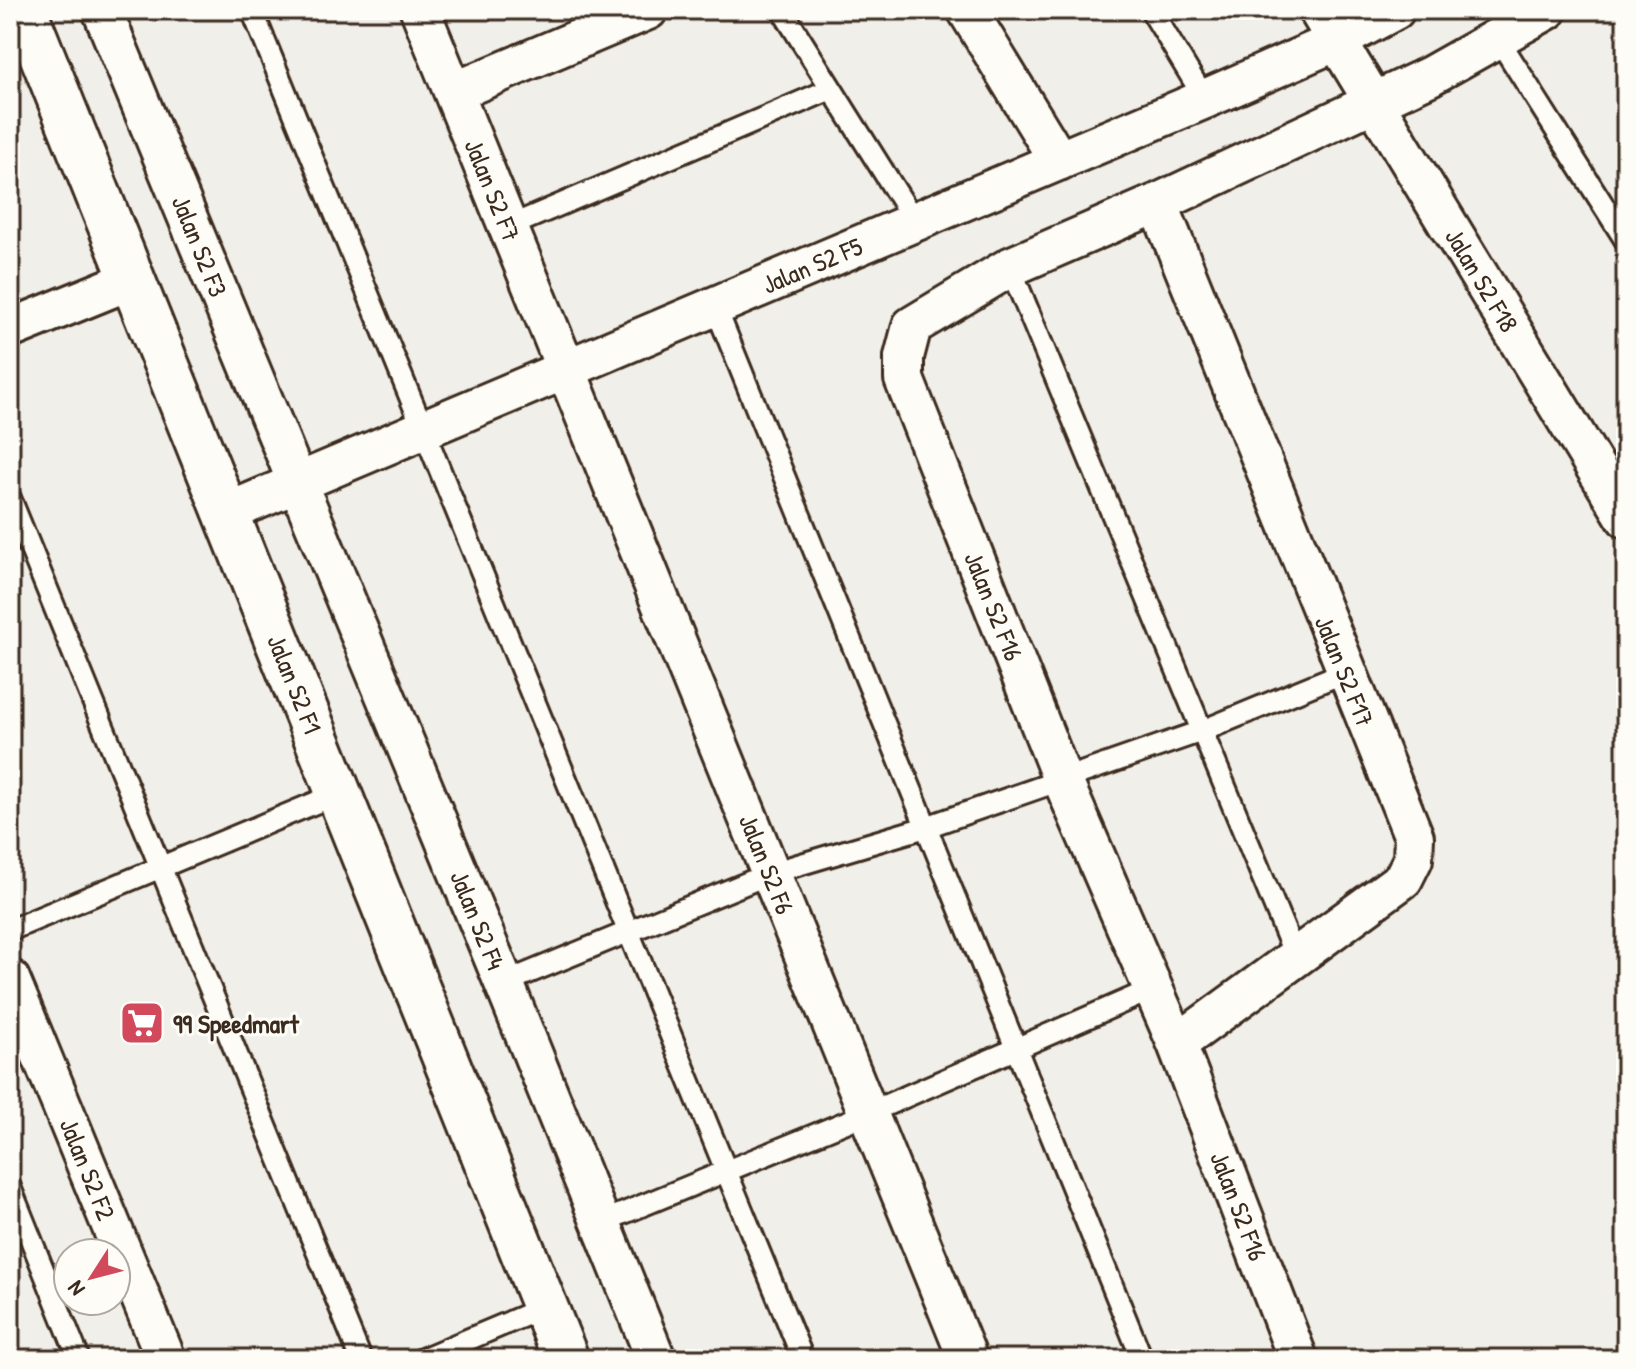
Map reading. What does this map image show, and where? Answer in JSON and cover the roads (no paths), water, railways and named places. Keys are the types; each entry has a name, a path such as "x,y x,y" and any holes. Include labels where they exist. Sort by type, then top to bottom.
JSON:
{"street":[{"name":"Jalan S2 F1","path":"24,10 566,1359"},
{"name":"Jalan S2 F3","path":"102,10 298,483"},
{"name":"Jalan S2 F7","path":"420,10 566,369"},
{"path":"454,92 648,10"},
{"path":"967,10 1059,161"},
{"name":"Jalan S2 F5","path":"226,513 1205,99 1328,26 1395,10"},
{"name":"Jalan S2 F16","path":"1298,1359 1177,1044 1062,779 904,379 904,357 912,326 1010,267 1158,203 1374,102 1499,40 1547,10"},
{"name":"Jalan S2 F18","path":"1328,26 1623,506"},
{"name":"Jalan S2 F17","path":"1158,203 1414,837 1413,859 1403,879 1177,1044"},
{"path":"10,329 133,279"},
{"name":"Jalan S2 F6","path":"566,369 968,1359"},
{"name":"Jalan S2 F4","path":"298,483 656,1359"},
{"name":"Jalan S2 F2","path":"10,979 22,1042 166,1359"}],"lane":[{"path":"252,10 803,1359"},
{"path":"782,10 915,222"},
{"path":"1151,10 1205,99"},
{"path":"1499,40 1626,241"},
{"path":"508,227 831,89"},
{"path":"1010,267 1296,958"},
{"path":"715,306 1142,1359"},
{"path":"10,498 361,1359"},
{"path":"504,983 771,873 926,827 1202,731 1345,672"},
{"path":"10,930 339,793"},
{"path":"602,1222 868,1113 1153,989"},
{"path":"10,1187 79,1359"},
{"path":"422,1359 545,1307"}],"place":[{"name":"99 Speedmart","path":"142,1023"}]}
